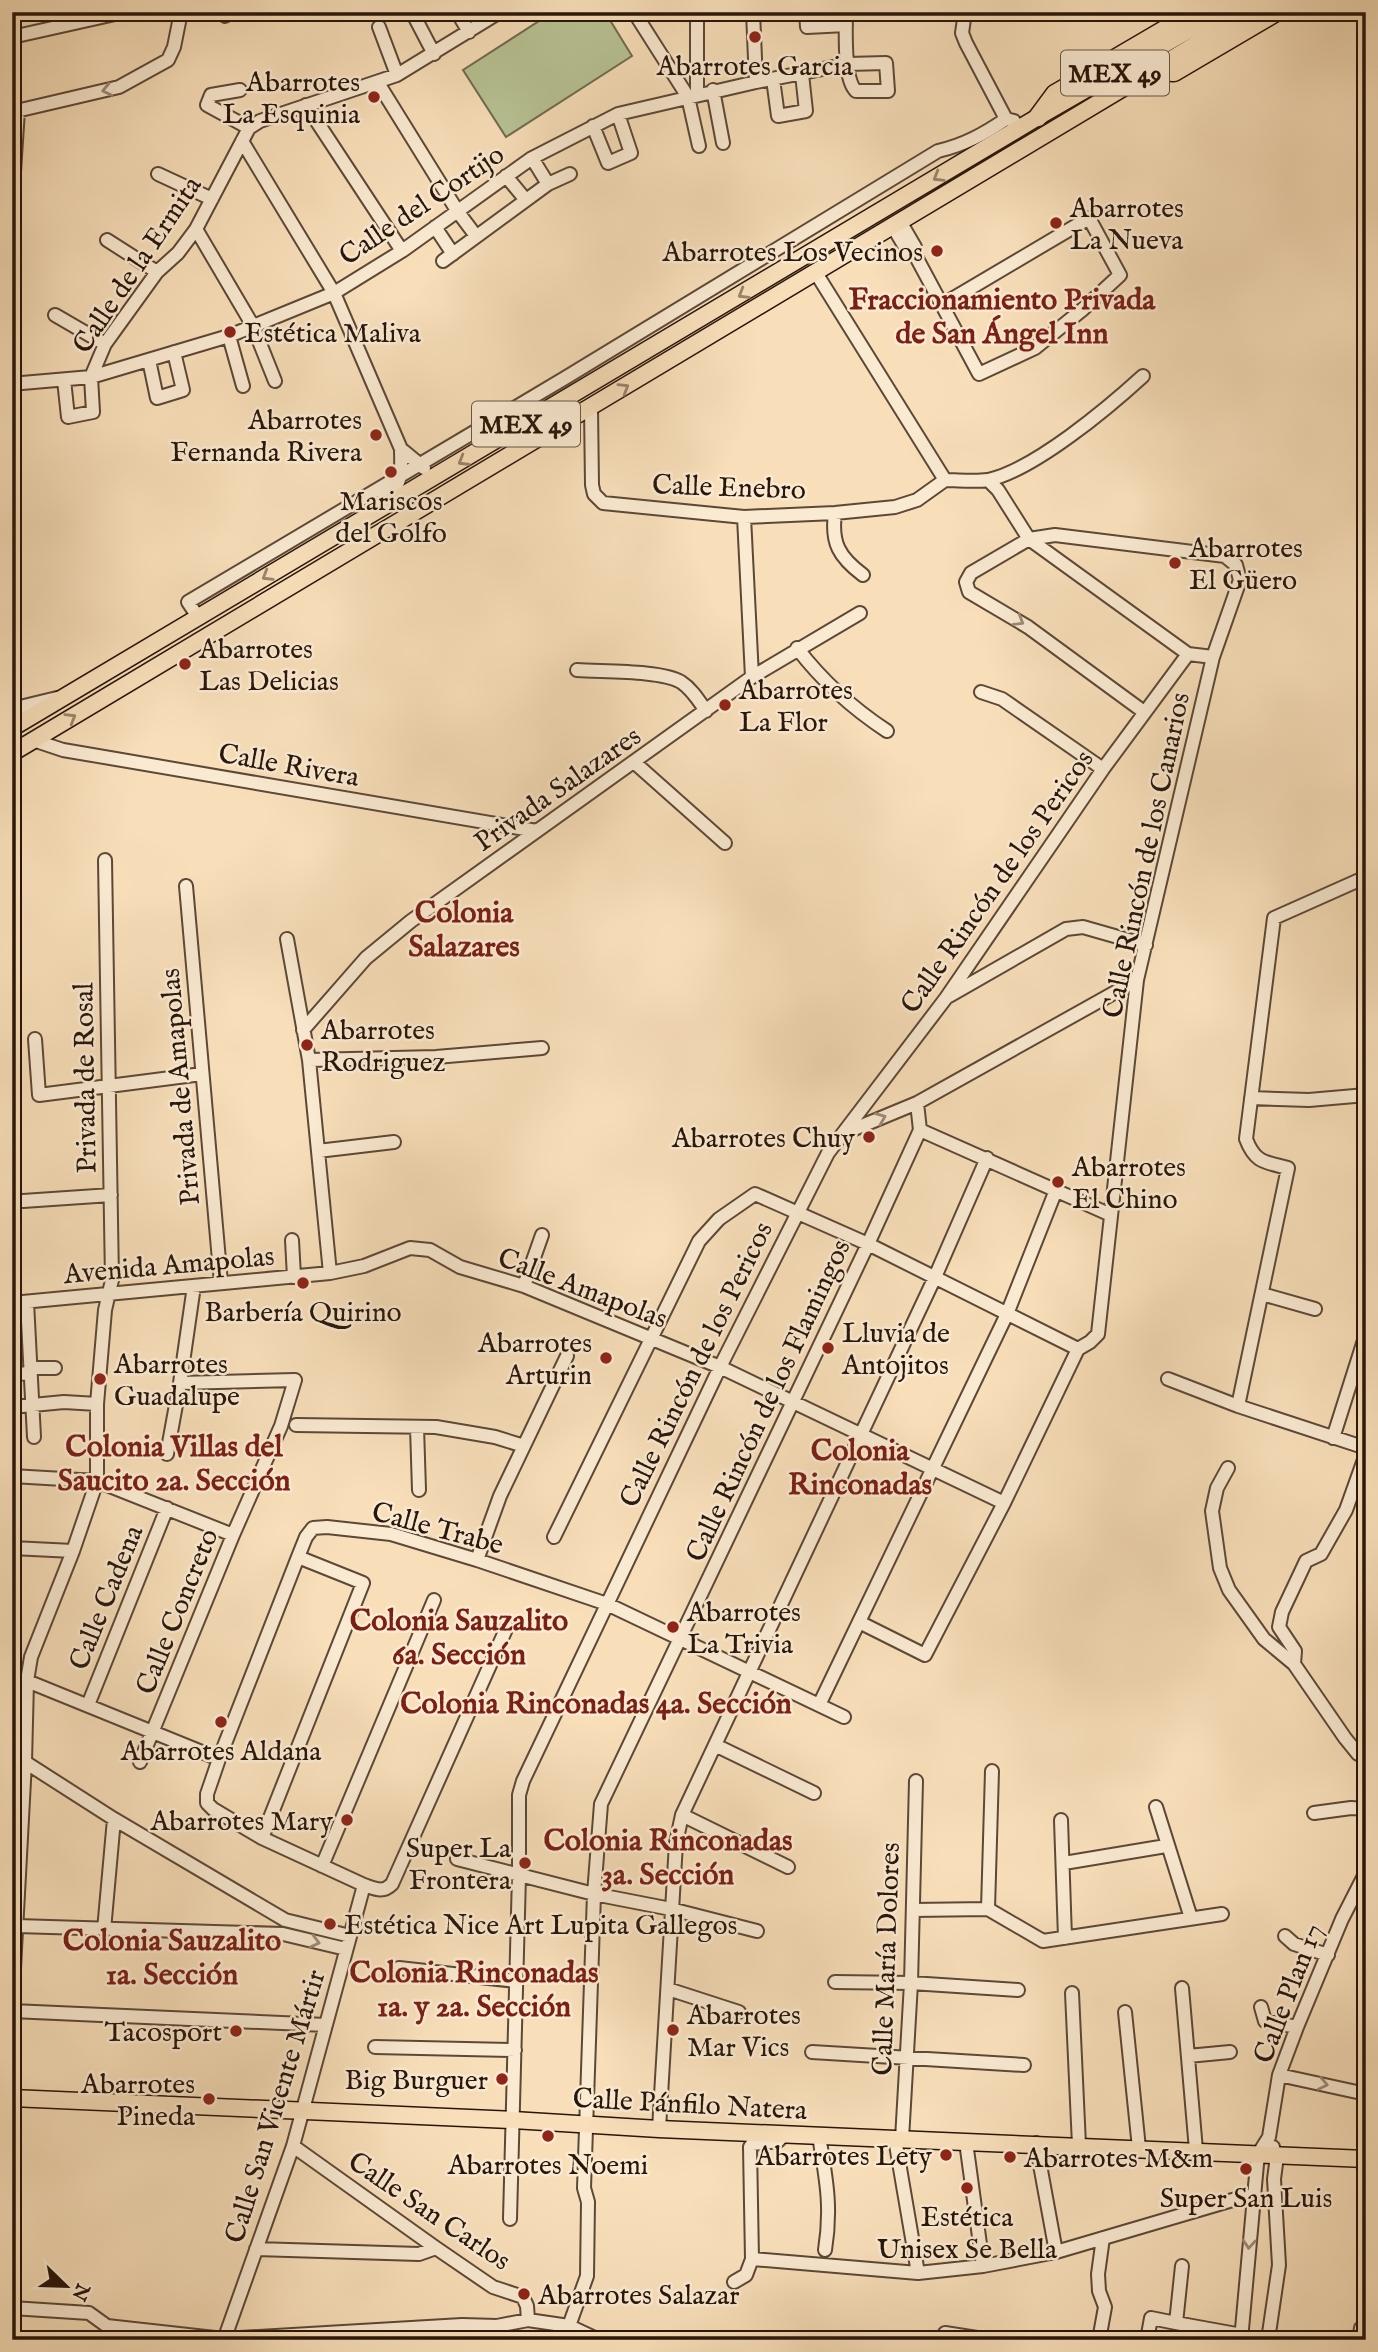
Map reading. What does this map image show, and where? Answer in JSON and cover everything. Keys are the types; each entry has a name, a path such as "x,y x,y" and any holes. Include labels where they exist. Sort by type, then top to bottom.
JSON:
{"highway":[{"path":"1155,71 1174,72 1276,12"},
{"path":"1032,121 1055,94 1197,27"}],"main road":[{"name":"MEX 49","path":"12,753 1155,71 1197,27 1220,12"},
{"name":"MEX 49","path":"1197,27 1251,12"},
{"name":"MEX 49","path":"12,728 1032,121"},
{"path":"370,515 381,533"},
{"path":"198,617 210,635"},
{"name":"Calle Pánfilo Natera","path":"12,2098 740,2133 1036,2143 1366,2159"}],"street":[{"path":"12,37 124,12"},
{"path":"12,203 15,111 119,87 168,60 174,47 181,12"},
{"path":"412,12 434,54"},
{"path":"457,12 469,32"},
{"path":"240,90 211,94 207,105 249,128 260,121 397,75 500,12"},
{"path":"634,12 693,95"},
{"path":"697,12 693,95 699,146"},
{"path":"753,12 756,82"},
{"path":"806,12 807,27 846,18 848,64"},
{"path":"965,12 962,33 1006,119"},
{"path":"379,27 397,75"},
{"name":"Calle del Cortijo","path":"22,383 90,377 229,336 334,293 402,251 532,158 618,114 713,90 848,64 886,63 888,91 856,91 852,87 848,64"},
{"path":"773,79 778,116 806,111 802,74"},
{"path":"378,83 458,212 476,236"},
{"path":"713,90 723,143"},
{"path":"306,105 402,251"},
{"path":"593,126 608,163 631,153 618,114"},
{"path":"198,617 188,602 565,378 937,150 958,146 977,138 1006,119 1032,121"},
{"path":"696,127 719,121"},
{"name":"Calle de la Ermita","path":"90,377 105,344 158,272 178,253 196,229 249,128"},
{"path":"242,141 334,293 401,449 419,466 440,474"},
{"path":"958,146 974,155"},
{"path":"532,158 548,184"},
{"path":"158,174 212,199"},
{"path":"435,228 448,258 525,199 570,174"},
{"path":"506,176 525,199"},
{"path":"897,225 979,374 1035,348 1120,275 1089,218 942,305"},
{"path":"196,229 253,326 275,381"},
{"path":"107,240 158,272"},
{"path":"816,273 945,480 988,480 1033,461 1116,400 1143,376"},
{"path":"55,315 105,344"},
{"path":"229,336 243,386"},
{"path":"609,351 620,368"},
{"path":"149,359 156,398 183,390 174,352"},
{"path":"64,380 68,417 93,412 90,377"},
{"path":"565,378 575,395"},
{"name":"Calle Enebro","path":"591,408 592,485 594,494 603,503 744,517 835,513 895,507 917,500 945,480"},
{"path":"370,515 380,500 394,489 399,477 401,449"},
{"path":"988,480 998,490 1029,539 1188,654 1213,657"},
{"path":"835,513 833,530 837,550 863,575"},
{"path":"744,517 752,677"},
{"name":"Calle Rincón de los Canarios","path":"859,1622 925,1655 1004,1503 1078,1349 1098,1334 1137,979 1213,657 1240,580 1236,565 1225,556 1055,535 1029,539"},
{"path":"1029,539 971,573 966,582 969,592 1028,626 1144,712"},
{"path":"286,543 295,560"},
{"path":"225,579 235,596"},
{"name":"Privada Salazares","path":"303,1030 366,958 411,921 752,677 860,613"},
{"path":"797,648 821,678 864,716 887,731"},
{"name":"Calle Rincón de los Pericos","path":"510,2219 519,1795 523,1780 720,1367 828,1153 946,998 1103,769 1188,654"},
{"path":"577,670 664,676 680,681 706,711"},
{"path":"981,692 1002,699 1103,769"},
{"path":"12,712 24,706 67,696"},
{"name":"Calle Rivera","path":"33,740 63,750 537,831"},
{"path":"635,763 725,843"},
{"name":"Privada de Rosal","path":"12,2009 17,1926 16,1865 25,1762 27,1681 31,1657 73,1551 97,1481 97,1404 112,1280 105,860"},
{"path":"1238,1406 1288,1168 1258,1160 1246,1139 1273,918 1366,877"},
{"name":"Privada de Amapolas","path":"186,886 221,1283"},
{"path":"946,998 1066,929 1083,927 1146,945"},
{"path":"287,939 309,1060 330,1273"},
{"path":"845,1133 917,1103 1137,979"},
{"path":"35,1039 39,1095 202,1074"},
{"path":"309,1060 436,1057 542,1048"},
{"path":"1251,1098 1309,1100 1366,1095"},
{"path":"917,1103 920,1129 1111,1215"},
{"name":"Calle Rincón de los Flamingos","path":"569,2333 587,2276 588,2202 584,2188 594,1894 601,1804 869,1244 920,1129"},
{"path":"318,1151 394,1142"},
{"path":"659,2129 671,1909 676,1843 682,1815 935,1278 987,1158"},
{"path":"819,1705 1007,1314 1056,1190"},
{"path":"554,1537 699,1241 719,1219 755,1194 869,1244 1078,1349"},
{"path":"23,1201 111,1195"},
{"path":"524,1286 542,1235"},
{"path":"292,1240 294,1277"},
{"name":"Calle Amapolas","path":"330,1273 364,1266 410,1248 430,1250 460,1267 524,1286 720,1367 1004,1503"},
{"name":"Avenida Amapolas","path":"12,1303 330,1273"},
{"path":"167,1454 194,1286"},
{"path":"1262,1294 1315,1309"},
{"path":"27,1302 34,1437"},
{"path":"1333,1438 1366,1334"},
{"path":"477,1560 500,1496 567,1356"},
{"path":"12,1374 55,1368"},
{"path":"1167,1379 1238,1406 1366,1448"},
{"name":"Calle Concreto","path":"140,1762 281,1426 295,1380 180,1383"},
{"path":"12,1407 64,1402 97,1404"},
{"path":"296,1425 436,1427 495,1437 524,1446"},
{"path":"416,1427 419,1490"},
{"path":"1279,1627 1282,1612 1306,1561 1321,1554 1346,1510 1366,1454"},
{"path":"1228,1468 1217,1488 1212,1511 1220,1568 1229,1590 1264,1639 1294,1664 1345,1738 1359,1754 1366,1756"},
{"path":"12,1476 97,1481 233,1535"},
{"name":"Calle Cadena","path":"88,1705 167,1508"},
{"name":"Calle Trabe","path":"262,1838 213,1809 207,1802 207,1794 298,1557 313,1528 391,1534 607,1604 844,1717"},
{"path":"12,1548 73,1551"},
{"path":"298,1557 363,1583 262,1838 365,1885 387,1890 393,1884 507,1627"},
{"path":"322,1867 434,1600"},
{"path":"1249,1618 1279,1627 1295,1651 1294,1664"},
{"path":"27,1681 219,1759"},
{"path":"715,1745 814,1793"},
{"path":"25,1762 114,1819 285,1920 350,1936"},
{"path":"988,1909 992,1771"},
{"name":"Calle María Dolores","path":"916,1781 911,1983 899,2139 918,2273"},
{"path":"1156,1807 1166,1846 1191,1918"},
{"path":"1314,1813 1351,1808 1366,1809"},
{"path":"682,1815 788,1867"},
{"path":"104,1930 114,1819"},
{"path":"1061,1820 1065,1938"},
{"path":"1064,1863 1166,1846"},
{"path":"457,1859 757,1931"},
{"name":"Calle Plan 17","path":"1267,2153 1279,2075 1342,1920 1366,1872"},
{"name":"Calle San Vicente Mártir","path":"224,2339 293,2146 365,1885"},
{"path":"913,1910 988,1909 1043,1941 1222,1914"},
{"path":"283,1934 285,1920"},
{"path":"17,1926 283,1934 346,1949"},
{"path":"1286,1936 1294,1944 1328,1955"},
{"path":"398,1968 516,1981"},
{"path":"835,1982 911,1983 1018,1990"},
{"path":"1182,1988 1196,2150"},
{"path":"668,1989 739,2012"},
{"path":"1072,1993 1079,2145"},
{"path":"1261,2007 1265,2021 1297,2027"},
{"path":"12,2009 326,2025"},
{"path":"1125,2012 1139,2148"},
{"path":"375,2047 514,2050"},
{"path":"812,2052 1024,2065"},
{"path":"1188,2056 1230,2052"},
{"path":"1279,2075 1366,2094"},
{"path":"740,2133 740,2148 748,2157"},
{"path":"734,2282 746,2275 752,2259 752,2192 748,2157 752,2144 778,2141 785,2134"},
{"path":"819,2136 829,2199 830,2220 825,2250"},
{"path":"966,2142 983,2266"},
{"path":"1036,2143 1056,2252"},
{"name":"Calle San Carlos","path":"293,2146 494,2287 523,2297 528,2320"},
{"path":"1147,2340 1151,2318 1241,2337 1253,2194 1256,2178 1267,2153"},
{"path":"1267,2153 1274,2179 1279,2265 1268,2340"},
{"path":"1256,2178 1274,2179"},
{"path":"752,2259 918,2273 983,2266 1056,2252 1253,2194"},
{"path":"1099,2340 1105,2307 1098,2274 1103,2238"},
{"path":"256,2249 419,2254 436,2248"},
{"path":"1176,2323 1182,2266"},
{"path":"12,2308 89,2313 107,2326 224,2339 462,2325 497,2326 528,2320 599,2340"},
{"path":"1359,2340 1361,2328 1366,2329"},
{"path":"945,2333 990,2340"}],"green space":[{"path":"553,12 605,12 632,56 506,137 463,70"}],"place":[{"name":"Abarrotes Garcia","path":"755,37"},
{"name":"Abarrotes La Esquinia","path":"374,97"},
{"name":"Abarrotes La Nueva","path":"1056,223"},
{"name":"Abarrotes Los Vecinos","path":"937,251"},
{"name":"Estética Maliva","path":"230,332"},
{"name":"Abarrotes Fernanda Rivera","path":"376,435"},
{"name":"Mariscos del Golfo","path":"391,472"},
{"name":"Abarrotes El Güero","path":"1175,563"},
{"name":"Abarrotes Las Delicias","path":"185,664"},
{"name":"Abarrotes La Flor","path":"725,705"},
{"name":"Abarrotes Rodriguez","path":"307,1045"},
{"name":"Abarrotes Chuy","path":"869,1137"},
{"name":"Abarrotes El Chino","path":"1058,1182"},
{"name":"Barbería Quirino","path":"303,1283"},
{"name":"Lluvia de Antojitos","path":"828,1348"},
{"name":"Abarrotes Arturin","path":"606,1358"},
{"name":"Abarrotes Guadalupe","path":"100,1379"},
{"name":"Abarrotes La Trivia","path":"673,1627"},
{"name":"Abarrotes Aldana","path":"221,1722"},
{"name":"Abarrotes Mary","path":"347,1820"},
{"name":"Super La Frontera","path":"525,1863"},
{"name":"Estética Nice Art Lupita Gallegos","path":"330,1924"},
{"name":"Abarrotes Mar Vics","path":"673,2030"},
{"name":"Tacosport","path":"236,2031"},
{"name":"Big Burguer","path":"502,2079"},
{"name":"Abarrotes Pineda","path":"209,2099"},
{"name":"Abarrotes Noemi","path":"548,2136"},
{"name":"Abarrotes Lety","path":"946,2155"},
{"name":"Abarrotes M&m","path":"1010,2157"},
{"name":"Super San Luis","path":"1246,2169"},
{"name":"Estética Unisex Se Bella","path":"967,2188"},
{"name":"Abarrotes Salazar","path":"524,2294"}],"district":[{"name":"Fraccionamiento Privada de San Ángel Inn","path":"1002,316"},
{"name":"Colonia Salazares","path":"464,929"},
{"name":"Colonia Villas del Saucito 2a. Sección","path":"174,1463"},
{"name":"Colonia Rinconadas","path":"860,1467"},
{"name":"Colonia Sauzalito 6a. Sección","path":"459,1637"},
{"name":"Colonia Rinconadas 4a. Sección","path":"596,1703"},
{"name":"Colonia Rinconadas 3a. Sección","path":"668,1857"},
{"name":"Colonia Sauzalito 1a. Sección","path":"172,1958"},
{"name":"Colonia Rinconadas 1a. y 2a. Sección","path":"474,1989"}]}
